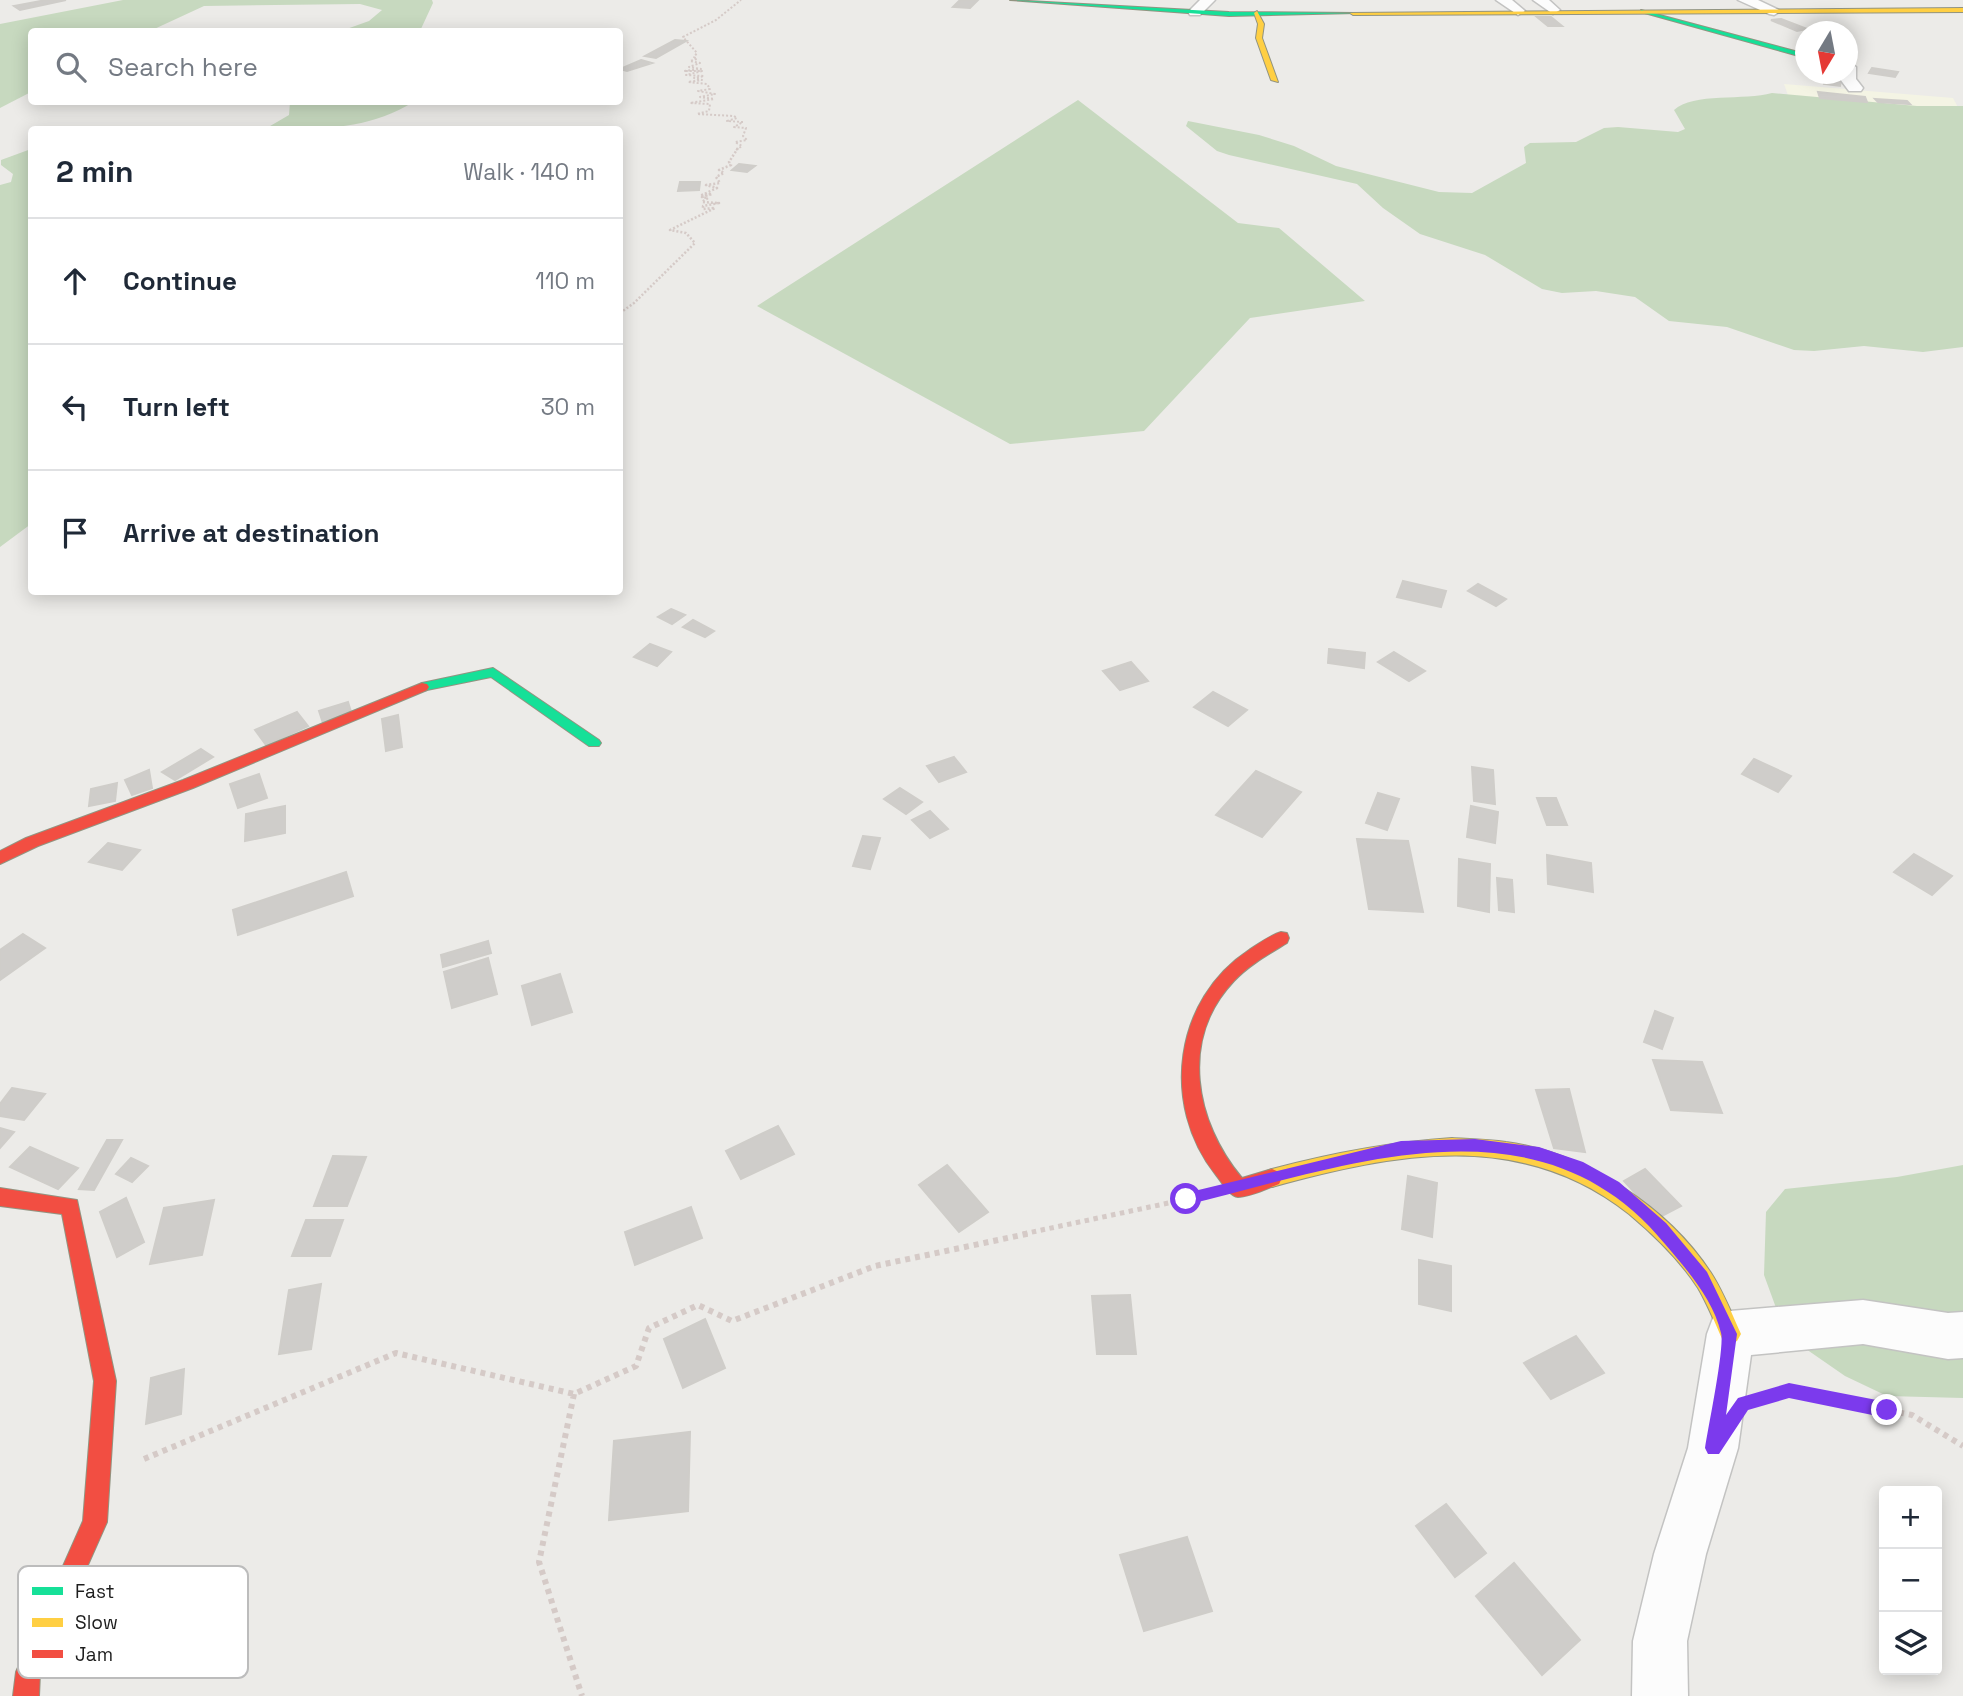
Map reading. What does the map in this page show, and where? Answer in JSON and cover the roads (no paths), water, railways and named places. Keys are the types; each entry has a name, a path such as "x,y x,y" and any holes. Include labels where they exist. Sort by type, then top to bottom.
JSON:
{"street":[{"path":"1013,0 1195,12 1257,13 1963,10"},
{"path":"1195,12 1208,0"},
{"path":"1503,0 1518,10"},
{"path":"1540,0 1553,10"},
{"path":"1745,0 1773,11"},
{"path":"1643,11 1795,54"},
{"path":"1257,13 1261,24 1259,38 1275,80"},
{"path":"1851,84 1854,88"},
{"path":"0,858 32,842 188,784 432,683 493,672 594,743"},
{"path":"1281,937 1226,977 1194,1029 1191,1098 1202,1140 1221,1175 1238,1188 1279,1174 1401,1147 1475,1145 1539,1153 1578,1166 1614,1186 1661,1228 1702,1277 1730,1334 1713,1448 1680,1554 1660,1641 1660,1696"},
{"path":"0,1197 70,1206 105,1381 95,1522 75,1566"},
{"path":"1730,1334 1863,1322 1948,1336 1963,1335"},
{"path":"26,1696 28,1678"}]}
